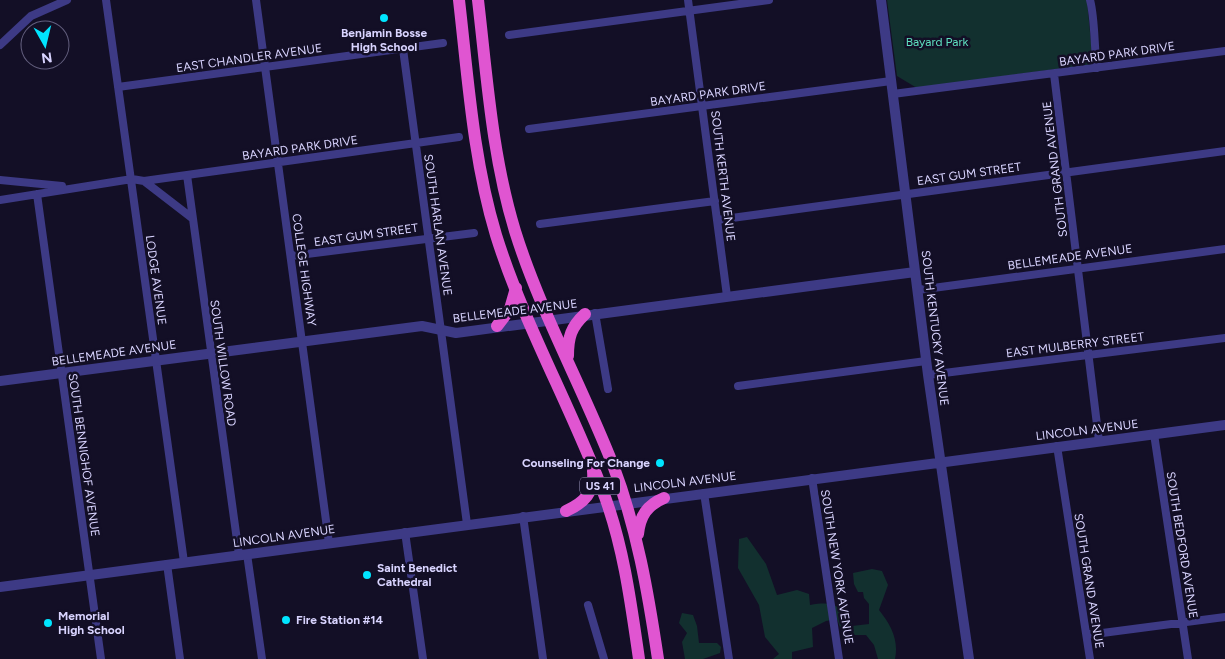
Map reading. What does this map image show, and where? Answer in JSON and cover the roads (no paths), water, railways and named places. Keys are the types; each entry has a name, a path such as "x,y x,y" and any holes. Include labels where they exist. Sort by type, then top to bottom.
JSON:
{"highway":[{"name":"US 41","path":"458,0 481,172 496,235 516,288 608,505 624,565 639,659"},
{"name":"US 41","path":"478,0 495,145 504,192 522,252 612,463 627,503 646,580 658,659"},
{"path":"462,30 466,36 472,38 479,34 481,28"},
{"path":"497,326 510,309 516,288"},
{"path":"568,361 570,334 576,323 590,314"},
{"path":"566,511 587,497 593,482 592,466"},
{"path":"637,539 642,516 652,504 664,498"}],"street":[{"path":"0,45 32,16 67,0"},
{"name":"LODGE AVENUE","path":"106,0 184,562"},
{"name":"COLLEGE HIGHWAY","path":"256,0 329,542"},
{"name":"SOUTH KERTH AVENUE","path":"688,0 727,296"},
{"path":"509,35 769,0"},
{"name":"SOUTH KENTUCKY AVENUE","path":"881,0 939,461 969,659"},
{"path":"1090,0 1093,10 1093,40 1097,68"},
{"name":"EAST CHANDLER AVENUE","path":"118,87 443,43"},
{"name":"SOUTH HARLAN AVENUE","path":"403,49 467,524"},
{"name":"BAYARD PARK DRIVE","path":"893,94 1225,51"},
{"name":"SOUTH GRAND AVENUE","path":"1054,74 1099,441"},
{"name":"BAYARD PARK DRIVE","path":"529,129 891,81"},
{"name":"BAYARD PARK DRIVE","path":"144,181 459,137"},
{"name":"EAST GUM STREET","path":"717,220 1225,152"},
{"name":"SOUTH WILLOW ROAD","path":"187,175 211,353 262,659"},
{"path":"0,200 132,179 144,181 192,218"},
{"path":"0,180 72,188"},
{"name":"SOUTH BENNIGHOF AVENUE","path":"37,194 101,659"},
{"path":"540,224 714,201"},
{"name":"EAST GUM STREET","path":"291,256 474,233"},
{"name":"BELLEMEADE AVENUE","path":"918,290 1225,249"},
{"name":"BELLEMEADE AVENUE","path":"0,381 422,326 456,333 497,326 915,272"},
{"path":"590,314 608,389"},
{"name":"EAST MULBERRY STREET","path":"928,375 1225,338"},
{"path":"738,386 926,361"},
{"name":"LINCOLN AVENUE","path":"0,587 704,492 1225,425"},
{"name":"SOUTH BEDFORD AVENUE","path":"1154,434 1188,659"},
{"name":"SOUTH GRAND AVENUE","path":"1057,446 1090,659"},
{"name":"SOUTH NEW YORK AVENUE","path":"812,478 839,659"},
{"path":"704,492 728,659"},
{"path":"523,516 543,659"},
{"path":"405,532 423,659"},
{"path":"167,564 180,659"},
{"path":"588,605 604,659"},
{"path":"1087,635 1225,617"}],"place":[{"name":"Benjamin Bosse High School","path":"384,18"},
{"name":"Counseling For Change","path":"660,463"},
{"name":"Saint Benedict Cathedral","path":"367,575"},
{"name":"Fire Station #14","path":"286,620"},
{"name":"Memorial High School","path":"48,623"}],"park label":[{"name":"Bayard Park","path":"937,42"}]}
